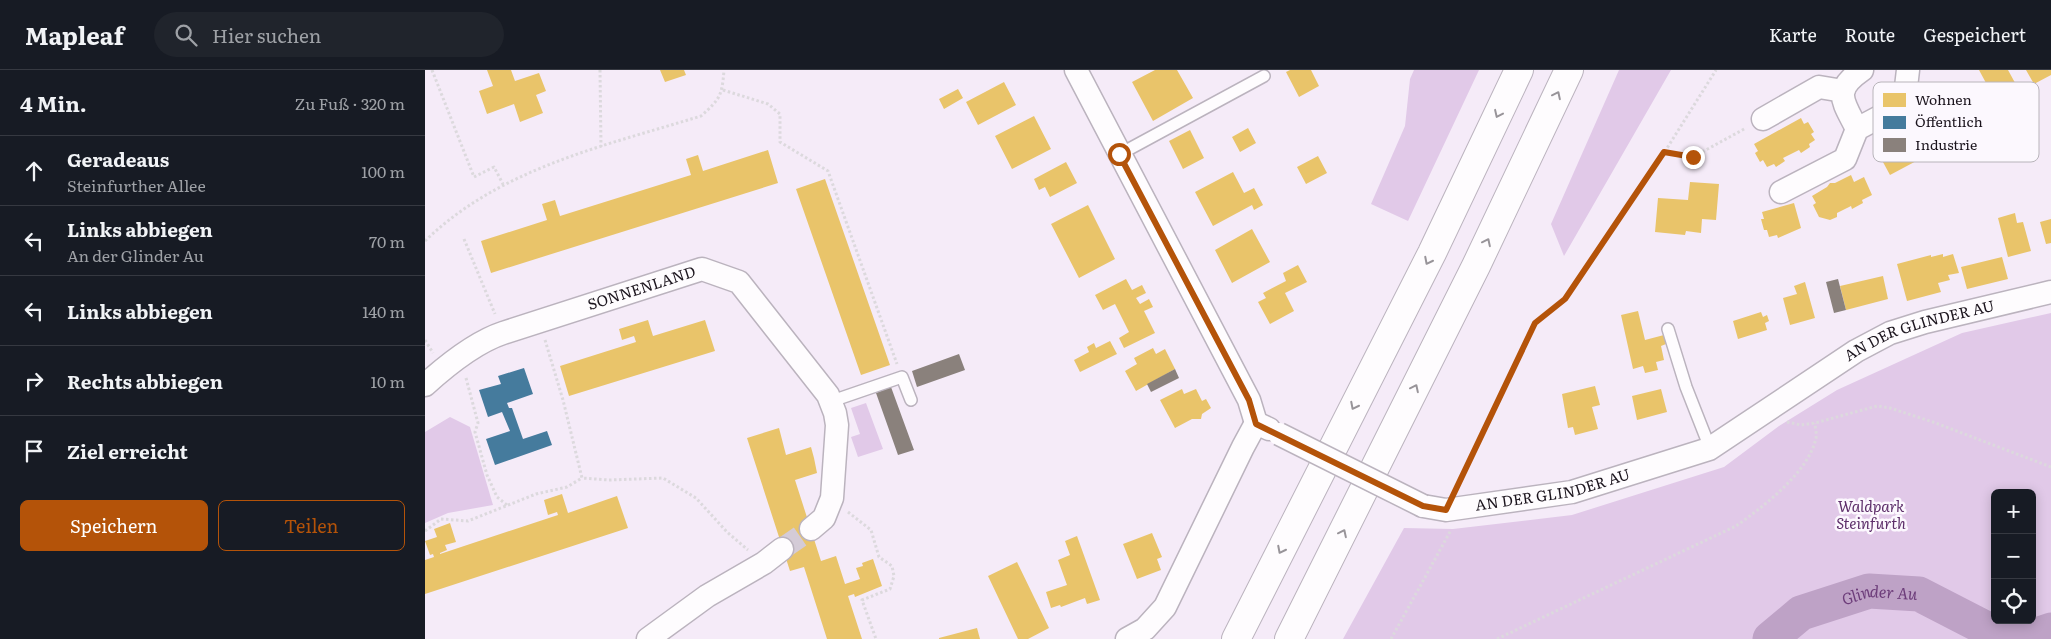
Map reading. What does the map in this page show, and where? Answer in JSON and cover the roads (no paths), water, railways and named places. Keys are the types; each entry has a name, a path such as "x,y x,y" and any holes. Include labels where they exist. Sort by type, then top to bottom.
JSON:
{"highway":[{"path":"1236,639 1432,253 1519,70"},
{"path":"1289,639 1471,274 1569,70"}],"street":[{"path":"1076,70 1249,400 1256,424 1165,607 1145,629 1127,639"},
{"path":"1857,129 1842,99 1843,91 1849,80 1862,70"},
{"path":"1763,119 1819,87 1843,91"},
{"path":"1781,192 1845,159 1857,129 1873,120"},
{"name":"SONNENLAND","path":"425,385 443,369 494,336 539,321 702,269 739,282 832,401 837,426 833,498 824,518 811,530"},
{"name":"AN DER GLINDER AU","path":"1256,424 1423,506 1455,508 1572,492 1710,448 1856,351 1889,334 1925,322 2051,292"},
{"path":"647,639 707,596 764,563 782,549"}],"lane":[{"path":"1119,154 1264,76"},
{"path":"1668,329 1686,387 1710,448"},
{"path":"832,401 902,377 911,400"}],"waterway":[{"name":"Glinder Au","path":"1770,639 1801,613 1869,591 1919,594 1989,630 2036,635 2051,630"}],"tunnel":[{"path":"782,549 811,529"}],"park label":[{"name":"Waldpark Steinfurth","path":"1871,516"}]}
